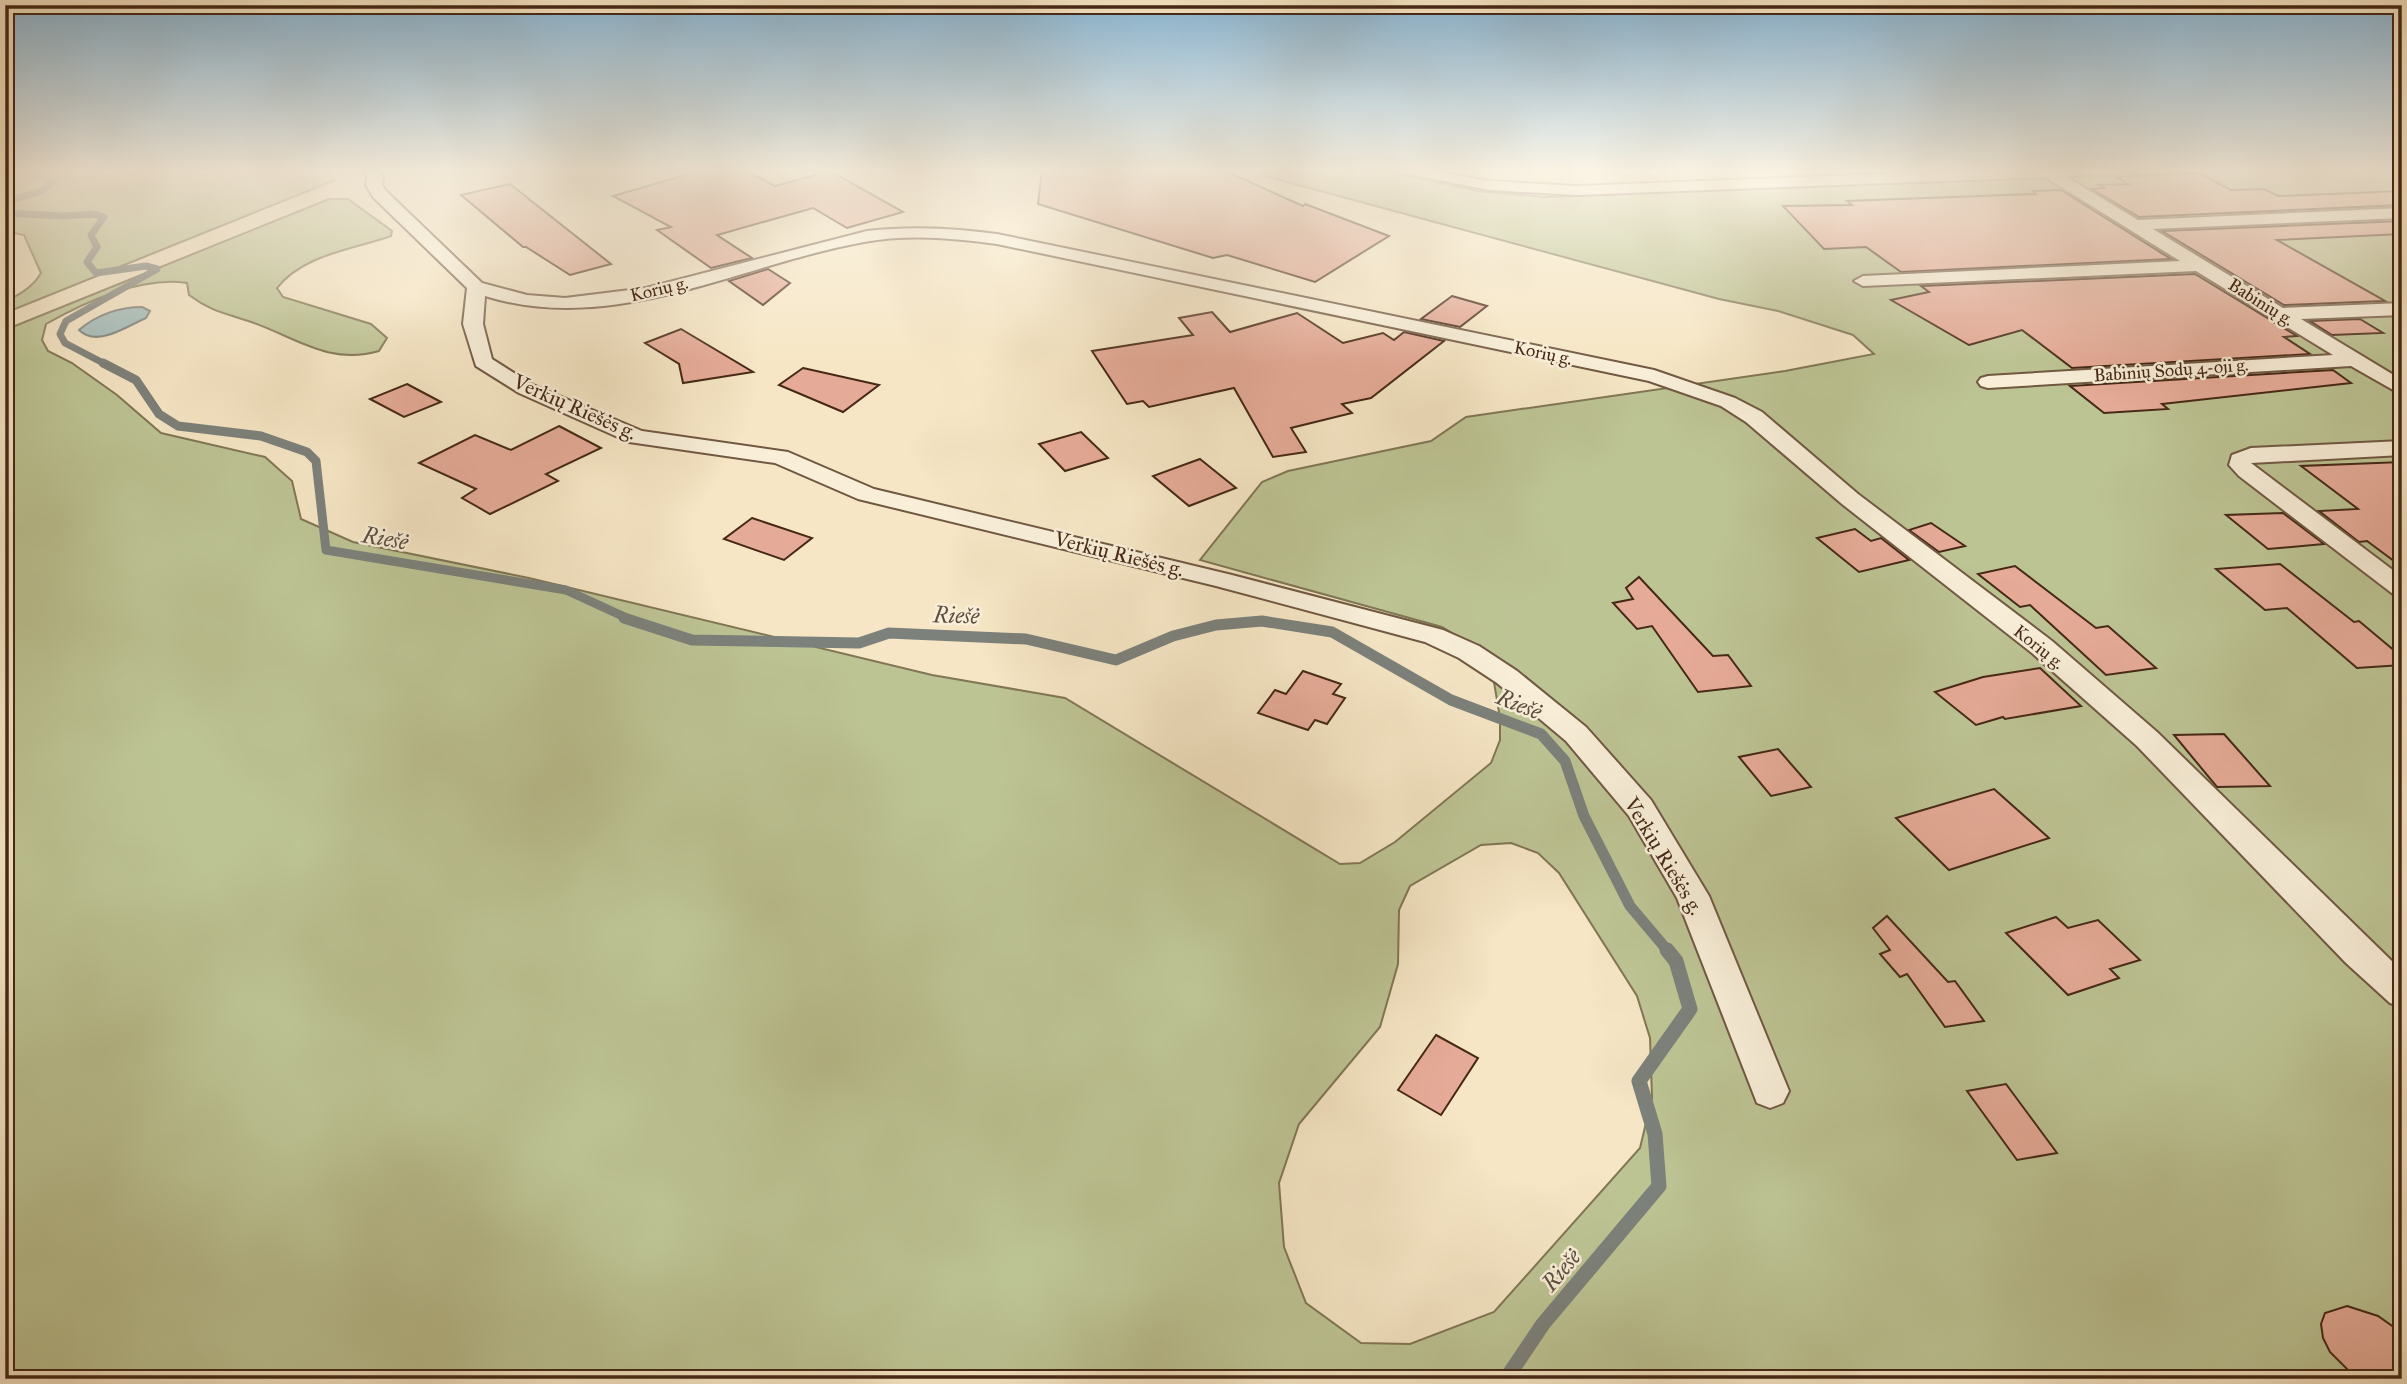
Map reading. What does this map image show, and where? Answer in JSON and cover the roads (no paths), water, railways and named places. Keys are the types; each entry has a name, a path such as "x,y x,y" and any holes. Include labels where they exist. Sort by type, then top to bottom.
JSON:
{"street":[{"path":"421,234 476,286"},
{"name":"Korių g.","path":"476,286 528,301 589,302 665,288 851,239 891,234 960,234 1009,241 1654,376 1728,402 1773,432 1850,499 2042,648 2136,730 2358,953 2402,993"},
{"name":"Babinių g.","path":"2150,234 2402,389"},
{"path":"1863,281 2202,265"},
{"name":"Verkių Riešės g.","path":"476,286 473,324 483,362 526,389 637,437 780,457 866,494 1223,580 1434,636 1469,652 1507,677 1576,734 1640,808 1693,896 1770,1091"},
{"path":"2281,314 2402,309"},
{"name":"Babinių Sodų 4-oji g.","path":"1988,382 2354,360"},
{"path":"2402,448 2251,455 2240,460 2240,465 2247,471 2402,589"}],"water":[{"path":"142,307 150,311 146,318 112,334 94,337 79,330 108,313"}],"waterway":[{"name":"Riešė","path":"92,234 97,247 87,262 96,273 146,266 157,269 66,321 60,334 65,343 107,365"},
{"name":"Riešė","path":"103,363 136,380 159,414 178,426 261,436 307,452 316,461 326,550 566,590 629,619"},
{"name":"Riešė","path":"624,618 692,640 859,643 889,633 1026,639 1116,660 1173,636 1216,625 1262,621 1332,632 1451,700 1541,734 1565,761 1584,816 1630,906 1668,951"},
{"name":"Riešė","path":"1506,1379 1543,1324 1659,1186 1655,1134 1639,1081 1690,1009 1676,961 1667,950"}]}
